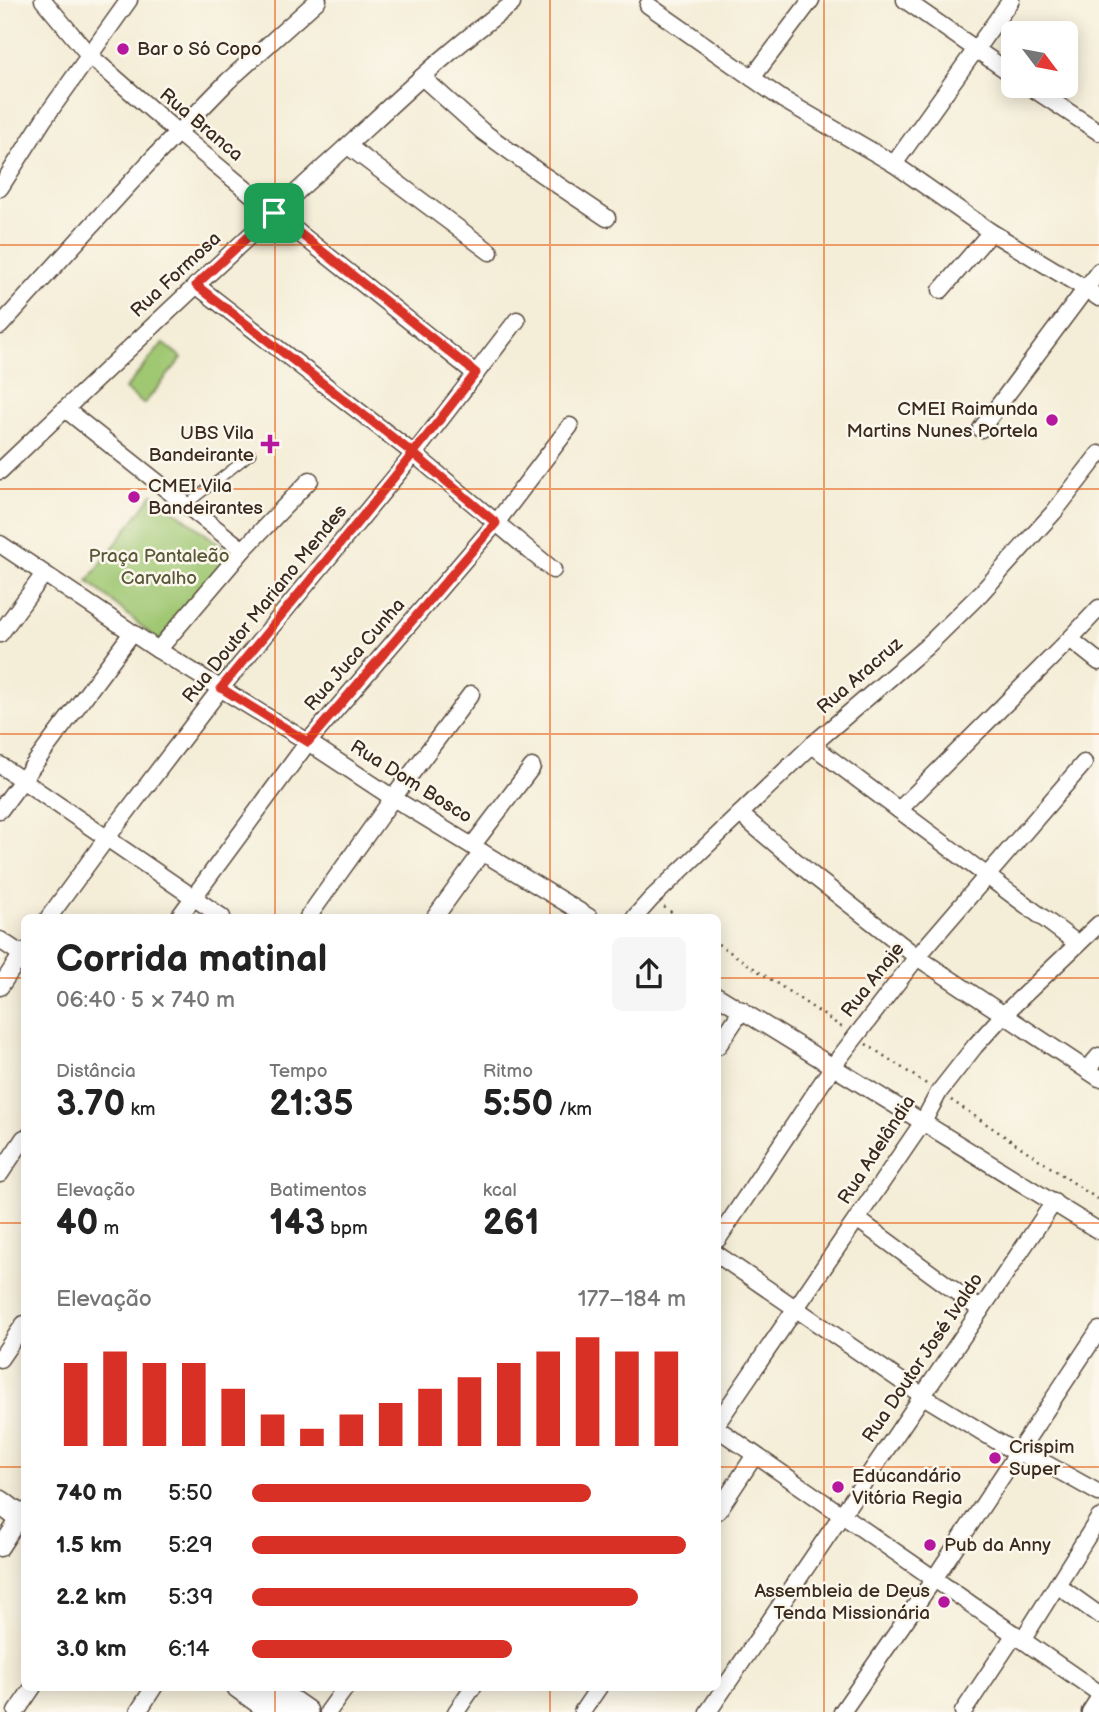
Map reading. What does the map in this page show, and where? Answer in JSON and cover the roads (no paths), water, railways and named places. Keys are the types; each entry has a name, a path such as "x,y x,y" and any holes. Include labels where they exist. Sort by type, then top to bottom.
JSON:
{"main road":[{"path":"0,1502 18,1522"},
{"path":"246,1691 271,1705 306,1712"}],"street":[{"name":"Rua Branca","path":"43,0 89,55 177,133 476,373"},
{"path":"0,188 44,119 129,0"},
{"path":"0,326 228,80 318,0"},
{"path":"752,78 811,0"},
{"path":"905,0 1001,67"},
{"path":"894,164 1011,0"},
{"name":"Rua Formosa","path":"0,471 196,285 422,77 478,28 512,4"},
{"path":"648,5 782,99 894,164 991,232 1092,293"},
{"path":"422,77 482,131 607,218"},
{"path":"1048,98 1099,132"},
{"path":"348,146 490,252"},
{"path":"941,290 991,232"},
{"path":"981,429 1092,293 1099,271"},
{"path":"196,285 414,454 553,569"},
{"name":"Rua Doutor Mariano Mendes","path":"51,914 221,688 414,454 517,320"},
{"path":"65,409 243,550"},
{"name":"Rua Juca Cunha","path":"181,914 308,742 496,523 570,426"},
{"name":"Rua Aracruz","path":"638,914 812,745 926,647 981,593 1054,512 1099,454"},
{"path":"158,650 243,550 310,480"},
{"name":"Rua Dom Bosco","path":"0,544 158,650 477,849 566,911"},
{"path":"0,634 44,574"},
{"path":"899,810 1099,608"},
{"path":"0,810 132,633"},
{"path":"1070,639 1099,662"},
{"path":"310,914 471,695"},
{"path":"812,745 1078,944"},
{"name":"Rua Anaje","path":"721,1234 855,1037 917,957 1084,763"},
{"path":"0,765 218,914"},
{"path":"437,914 532,767"},
{"path":"740,814 917,957 1093,1074 1099,1056"},
{"name":"Rua Adelândia","path":"721,1418 923,1122 939,1092 1004,1014 1099,924"},
{"path":"0,940 21,952"},
{"path":"0,987 21,958"},
{"path":"721,998 1099,1231"},
{"path":"721,1042 742,1010"},
{"path":"0,1174 21,1142"},
{"name":"Rua Doutor José Ivaldo","path":"708,1712 1054,1202"},
{"path":"857,1219 981,1310"},
{"path":"721,1257 922,1396 1018,1454 1043,1462 1099,1493"},
{"path":"0,1359 21,1328"},
{"path":"842,1712 1099,1330"},
{"path":"721,1431 1099,1693"},
{"path":"721,1506 755,1455"},
{"path":"963,1712 1057,1585 1099,1518"},
{"path":"0,1548 18,1522"},
{"path":"1057,1585 1099,1615"},
{"path":"16,1712 30,1691"},
{"path":"138,1712 151,1691"},
{"path":"328,1712 342,1691"},
{"path":"456,1712 470,1691"},
{"path":"582,1712 596,1691"},
{"path":"1090,1712 1099,1698"}],"lane":[{"path":"186,505 251,454"}],"place":[{"name":"Bar o Só Copo","path":"123,49"},
{"name":"CMEI Raimunda Martins Nunes Portela","path":"1052,420"},
{"name":"UBS Vila Bandeirante","path":"270,444"},
{"name":"CMEI Vila Bandeirantes","path":"134,497"},
{"name":"Crispim Super","path":"995,1458"},
{"name":"Educandário Vitória Regia","path":"838,1487"},
{"name":"Pub da Anny","path":"930,1545"},
{"name":"Assembleia de Deus Tenda Missionária","path":"944,1602"}],"park label":[{"name":"Praça Pantaleão Carvalho","path":"159,567"}]}
